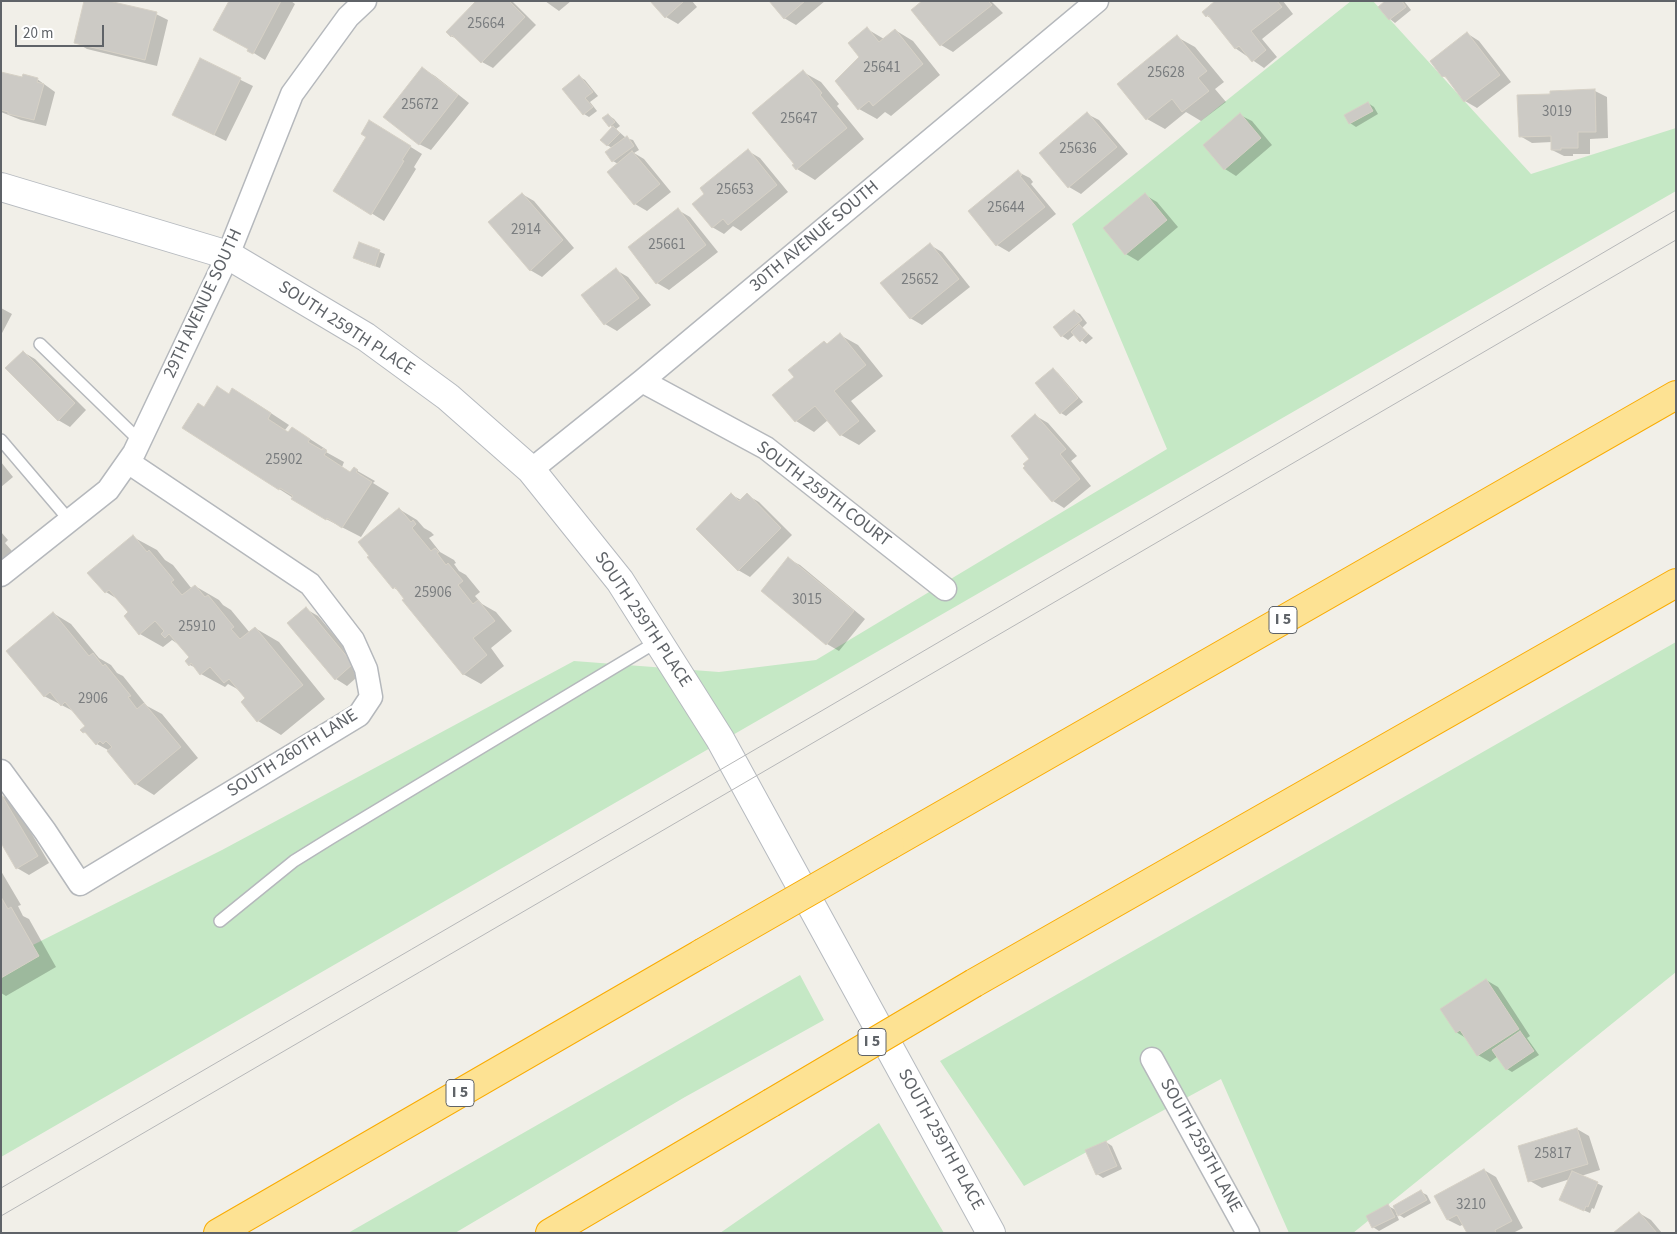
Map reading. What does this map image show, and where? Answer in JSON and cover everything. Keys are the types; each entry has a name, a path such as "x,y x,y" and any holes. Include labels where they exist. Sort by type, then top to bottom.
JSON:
{"highway":[{"name":"I 5","path":"218,1233 890,844 1676,395"},
{"name":"I 5","path":"550,1233 974,983 1676,583"}],"main road":[{"name":"SOUTH 259TH PLACE","path":"1,187 228,256 366,337 448,397 530,470 620,581 720,739 991,1233"}],"street":[{"name":"29TH AVENUE SOUTH","path":"1,575 108,490 128,462 140,441 228,256 292,94 348,17 365,1"},
{"name":"30TH AVENUE SOUTH","path":"530,470 642,381 1097,1"},
{"name":"SOUTH 259TH COURT","path":"642,381 766,448 945,589"},
{"name":"SOUTH 260TH LANE","path":"1,771 45,831 80,884 359,715 371,697 366,669 353,640 310,584 128,462"},
{"name":"SOUTH 259TH LANE","path":"1152,1059 1248,1233"}],"lane":[{"path":"40,344 140,441"},
{"path":"1,440 70,520"},
{"path":"220,921 294,862 331,838 659,641"}],"green space":[{"path":"1351,1 1373,1 1531,174 1676,128 1676,191 1,1157 1,961 222,850 574,661 719,672 816,660 1167,449 1072,224"},
{"path":"1676,642 1676,972 1353,1233 1289,1233 1221,1079 1024,1186 940,1061"},
{"path":"800,975 824,1020 685,1097 455,1233 348,1233"},
{"path":"879,1123 944,1233 720,1233"}],"building":[{"path":"84,1 109,1 157,12 145,60 74,43"},
{"path":"229,1 281,1 253,54 247,51 248,49 213,30"},
{"path":"476,1 509,1 525,17 481,63 452,35 451,37 446,32"},
{"path":"650,1 684,1 665,18"},
{"path":"769,1 805,1 784,19"},
{"path":"922,1 988,1 992,5 940,46 911,10"},
{"path":"1215,1 1277,1 1282,7 1251,31 1266,50 1252,62 1239,46 1235,49 1208,15 1206,17 1202,12"},
{"path":"1385,1 1402,1 1406,7 1389,20 1378,7"},
{"path":"867,27 879,42 895,29 923,64 873,106 869,101 858,110 835,81 859,57 848,43"},
{"path":"1467,32 1500,75 1464,102 1445,76 1442,77 1430,61"},
{"path":"1177,35 1207,71 1198,78 1209,91 1182,112 1172,99 1146,120 1117,84"},
{"path":"200,58 241,78 214,135 172,115"},
{"path":"422,67 458,95 419,145 383,117"},
{"path":"803,70 822,93 820,95 847,128 796,170 792,165 794,164 752,113"},
{"path":"1,72 22,77 23,74 38,78 37,82 44,84 34,120 8,114 8,112 1,110"},
{"path":"579,75 593,92 585,98 593,107 583,115 562,89"},
{"path":"1595,89 1596,132 1578,132 1578,148 1551,150 1551,136 1519,137 1517,95 1550,94 1550,91"},
{"path":"1368,102 1373,111 1349,124 1344,115"},
{"path":"1087,112 1117,147 1068,188 1039,153"},
{"path":"1240,113 1261,138 1224,170 1203,145"},
{"path":"608,114 615,122 609,127 602,118"},
{"path":"369,120 411,146 371,215 333,191 366,137 361,134"},
{"path":"613,126 620,133 607,146 600,140"},
{"path":"627,136 634,146 612,162 605,152"},
{"path":"748,149 777,185 728,225 723,219 712,228 692,204 704,194 700,188"},
{"path":"632,151 660,184 634,205 607,172"},
{"path":"1018,170 1022,175 1020,176 1045,207 996,246 968,211"},
{"path":"522,193 563,240 530,271 488,222"},
{"path":"1145,193 1167,220 1125,255 1103,228"},
{"path":"678,208 706,245 656,284 628,247"},
{"path":"359,242 380,250 375,266 353,258"},
{"path":"930,243 959,279 910,319 880,283"},
{"path":"616,268 639,298 604,325 581,295"},
{"path":"1074,310 1082,320 1061,337 1053,327"},
{"path":"1079,324 1088,334 1080,342 1071,332"},
{"path":"840,333 866,365 834,391 859,421 840,436 815,406 795,422 772,395 794,377 788,370 824,341 827,344"},
{"path":"23,351 75,403 58,421 5,368"},
{"path":"1053,368 1078,398 1060,414 1035,383"},
{"path":"217,386 229,394 232,388 271,413 268,419 288,432 292,427 310,439 308,442 327,451 324,455 350,472 354,467 358,470 356,472 372,482 342,528 291,499 293,496 280,488 279,490 182,428 198,403 204,407"},
{"path":"1035,414 1066,449 1060,454 1080,479 1052,502 1023,468 1025,466 1023,464 1029,459 1011,436"},
{"path":"731,493 739,501 747,493 781,528 738,571 696,529"},
{"path":"399,508 411,522 413,520 416,524 412,528 431,551 435,548 446,565 448,563 463,581 458,585 473,604 478,600 495,621 473,638 487,655 463,675 402,600 404,599 395,587 393,589 367,557 369,556 358,542"},
{"path":"133,535 147,552 149,550 174,580 171,582 182,595 195,585 205,597 208,595 234,627 231,629 240,639 255,627 303,685 257,722 241,702 245,698 229,679 224,683 210,667 200,675 191,663 189,666 185,661 189,657 169,634 165,638 161,634 164,631 155,621 139,635 124,616 128,612 109,590 105,593 87,573"},
{"path":"788,557 854,611 826,645 761,591"},
{"path":"306,607 353,664 335,680 287,623"},
{"path":"53,612 89,656 93,653 103,666 105,664 131,696 128,697 137,709 144,703 181,747 135,785 107,751 112,747 106,741 103,744 100,741 96,745 85,732 83,733 80,730 85,726 65,702 61,706 50,692 44,697 6,651"},
{"path":"1,794 38,856 16,869 1,843"},
{"path":"1,897 8,909 11,907 39,956 1,978"},
{"path":"1486,979 1519,1029 1477,1056 1460,1030 1456,1033 1440,1009"},
{"path":"1520,1031 1534,1051 1506,1070 1492,1050"},
{"path":"1577,1128 1588,1164 1528,1182 1518,1146"},
{"path":"1106,1141 1117,1166 1096,1175 1085,1150"},
{"path":"1484,1169 1512,1221 1495,1230 1496,1233 1467,1233 1457,1215 1447,1220 1434,1196"},
{"path":"1572,1171 1598,1182 1588,1207 1586,1206 1584,1211 1559,1200"},
{"path":"1421,1190 1427,1200 1398,1216 1393,1206"},
{"path":"1388,1204 1395,1217 1372,1228 1366,1216"},
{"path":"1639,1212 1657,1233 1613,1233"}],"tram line":[{"path":"1,1188 823,710 1676,210"},
{"path":"1,1216 1676,240"}]}
